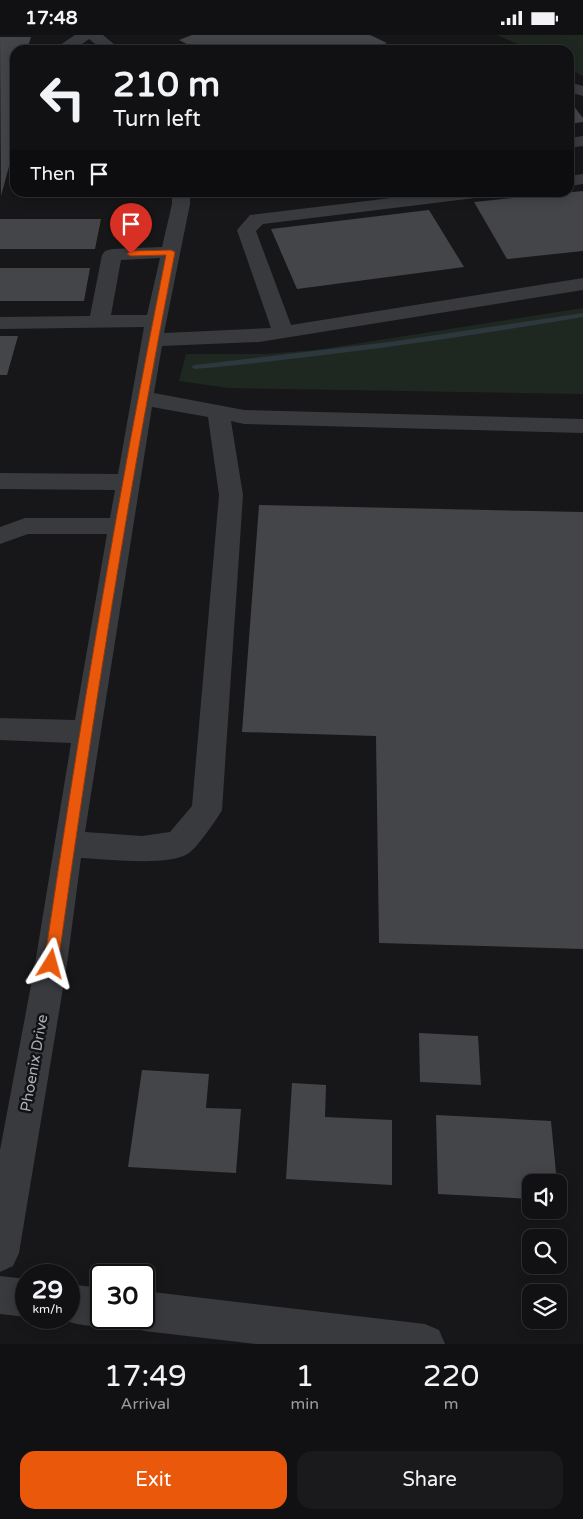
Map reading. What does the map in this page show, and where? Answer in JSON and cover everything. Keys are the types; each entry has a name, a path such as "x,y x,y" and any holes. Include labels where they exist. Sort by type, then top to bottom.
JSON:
{"street":[{"path":"68,45 86,35"},
{"path":"92,35 107,45"},
{"name":"Phoenix Drive","path":"0,1253 51,964 68,845 142,398 154,331 181,205 181,197"},
{"path":"283,332 246,230 257,219 441,197"},
{"path":"99,323 112,255 171,252"},
{"path":"0,323 99,323 154,331 259,335 583,283"},
{"path":"142,398 244,417 583,426"},
{"path":"68,845 142,849 179,844 207,810 231,495 218,412"},
{"path":"0,481 128,482"},
{"path":"0,536 25,526 121,526"},
{"path":"0,729 87,732"},
{"path":"0,1295 15,1297"},
{"path":"155,1312 425,1344"}],"shaded area":[{"path":"497,35 583,35 583,76 574,72 574,45 520,45"},
{"path":"583,308 583,394 228,388 179,381 186,354 265,354 316,350"}],"building":[{"path":"192,35 370,35 387,43 382,45 188,45 179,40"},
{"path":"0,37 31,37 29,45 10,45 10,163 1,196"},
{"path":"574,106 583,118 583,122 574,123"},
{"path":"583,191 583,251 507,259 474,202 524,197 574,197 574,192"},
{"path":"429,210 464,267 297,289 271,229"},
{"path":"0,219 101,219 95,249 0,249"},
{"path":"0,268 90,268 84,301 0,301"},
{"path":"0,336 18,336 7,375 0,375"},
{"path":"259,505 583,512 583,949 379,943 376,736 242,732"},
{"path":"419,1033 478,1036 481,1085 420,1082"},
{"path":"142,1070 209,1074 206,1108 241,1109 236,1173 128,1167"},
{"path":"292,1083 326,1085 325,1117 392,1120 392,1185 286,1179"},
{"path":"436,1115 551,1121 556,1174 522,1174 522,1199 438,1194"}],"waterway":[{"path":"195,367 389,345 583,315"}],"route":[{"path":"51,964 68,845 152,340 171,252 131,254"}]}
